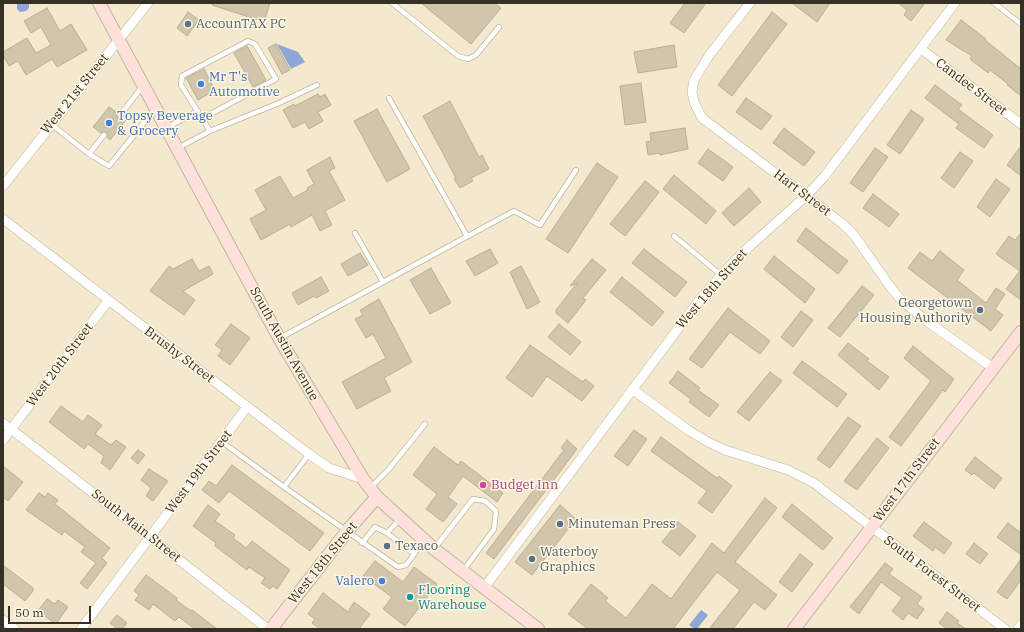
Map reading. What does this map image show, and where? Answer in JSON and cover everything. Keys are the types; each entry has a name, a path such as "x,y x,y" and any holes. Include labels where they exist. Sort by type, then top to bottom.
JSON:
{"main road":[{"name":"South Austin Avenue","path":"99,3 176,149 279,338 370,488 400,519 434,549 538,629"},
{"name":"West 17th Street","path":"794,629 1021,332"},
{"name":"West 18th Street","path":"269,629 347,531 370,488"}],"street":[{"name":"West 21st Street","path":"3,186 148,3"},
{"name":"Hart Street","path":"750,3 710,54 694,80 692,92 694,102 702,118 806,196 854,235 889,285 902,300 928,322 993,368"},
{"name":"West 18th Street","path":"484,588 632,389 721,275 751,245 806,196 824,177 954,3"},
{"name":"Candee Street","path":"921,49 1021,124"},
{"name":"Brushy Street","path":"3,219 309,454 329,468 370,488"},
{"name":"West 20th Street","path":"3,440 108,301"},
{"name":"South Forest Street","path":"632,389 688,430 708,442 725,450 788,470 814,483 1005,629"},
{"name":"West 19th Street","path":"81,629 248,407"},
{"name":"South Main Street","path":"3,423 269,629"},
{"path":"3,620 15,629"},
{"path":"1018,629 1021,625"}],"lane":[{"path":"392,3 458,56 468,59 476,55 499,27"},
{"path":"994,3 1021,24"},
{"path":"203,118 276,79 255,44 248,41 182,76 181,85 210,131"},
{"path":"120,115 143,85"},
{"path":"176,149 210,131 279,104 317,85"},
{"path":"389,98 468,236"},
{"path":"51,124 89,154 109,166 155,108"},
{"path":"166,128 198,111"},
{"path":"89,154 104,135"},
{"path":"279,338 514,211 540,225 576,170"},
{"path":"355,233 383,282"},
{"path":"674,236 721,275"},
{"path":"370,488 389,469 425,424"},
{"path":"222,442 362,543 398,567 406,564 424,540"},
{"path":"284,487 309,454"},
{"path":"434,549 473,499 485,501 496,511 494,529 463,572"},
{"path":"387,533 400,519"},
{"path":"362,543 375,527 378,526 414,554"}],"water":[{"path":"17,3 29,3 29,8 26,11 20,12 17,9"},
{"path":"277,44 298,52 305,62 291,69"},
{"path":"701,610 708,615 697,629 695,629 689,625"}],"building":[{"path":"212,3 270,3 264,22 212,5"},
{"path":"421,3 494,3 501,8 471,44"},
{"path":"685,3 706,3 684,33 670,23"},
{"path":"792,3 830,3 817,22"},
{"path":"898,3 925,3 911,21 904,15 907,10"},
{"path":"47,8 60,31 71,24 87,50 57,67 52,59 26,75 18,61 9,66 3,52 27,38 36,53 51,45 41,27 31,33 24,21"},
{"name":"AccounTAX PC","path":"188,12 199,20 187,36 177,28"},
{"path":"772,12 787,24 732,96 718,85"},
{"path":"961,20 1021,69 1021,96 990,70 988,73 970,59 972,56 946,40"},
{"path":"276,44 290,70 282,74 268,48"},
{"path":"674,45 677,67 638,73 634,52"},
{"path":"247,46 266,80 253,87 234,53"},
{"name":"Mr T's Automotive","path":"204,69 215,90 198,100 186,78"},
{"path":"641,83 646,122 625,125 620,86"},
{"path":"935,85 962,105 958,109 993,135 984,148 956,128 959,124 925,98"},
{"path":"318,94 320,97 325,94 331,105 318,112 323,121 309,129 305,122 293,128 283,110 294,104 295,106"},
{"path":"746,98 772,116 761,130 736,112"},
{"path":"450,101 479,157 482,155 489,169 471,178 473,181 460,188 454,179 456,178 423,116"},
{"name":"Topsy Beverage & Grocery","path":"109,107 117,113 117,118 123,118 126,120 110,140 107,137 106,132 101,133 93,127"},
{"path":"377,109 410,169 387,182 354,121"},
{"path":"911,110 924,119 900,154 887,145"},
{"path":"685,128 688,149 660,155 660,153 648,155 646,142 651,141 650,133"},
{"path":"784,128 815,152 804,166 773,143"},
{"path":"1021,146 1021,176 1007,165"},
{"path":"875,148 888,157 863,192 850,183"},
{"path":"708,149 733,167 723,181 698,163"},
{"path":"960,152 973,161 954,188 941,178"},
{"path":"330,157 335,168 329,171 345,200 325,211 332,225 320,231 312,215 291,227 290,224 261,240 250,219 266,210 255,190 280,176 293,198 308,190 307,188 314,184 307,170"},
{"path":"597,163 618,177 568,253 546,239"},
{"path":"674,175 716,211 706,224 663,189"},
{"path":"996,179 1010,189 990,217 977,207"},
{"path":"645,181 659,192 625,236 610,224"},
{"path":"749,188 761,202 734,226 722,213"},
{"path":"873,194 899,214 889,227 863,208"},
{"path":"806,228 848,261 838,274 797,241"},
{"path":"1021,233 1021,300 1006,289 1020,271 996,254 1009,236 1015,240"},
{"path":"490,249 498,263 475,276 466,261"},
{"path":"644,249 687,282 675,297 632,263"},
{"path":"940,251 964,270 957,280 986,303 996,288 1005,294 995,309 1003,315 991,331 908,268 920,252 932,261"},
{"path":"360,253 368,265 348,276 341,264"},
{"path":"774,256 815,289 805,303 764,269"},
{"path":"192,259 199,271 209,266 213,274 183,291 195,300 184,315 150,291 169,266 173,269"},
{"path":"592,259 606,270 583,298 586,300 568,323 556,313 556,310 577,283 570,286"},
{"path":"521,266 540,302 527,309 510,272"},
{"path":"431,268 451,303 430,314 410,280"},
{"path":"321,277 329,291 316,298 314,296 298,305 292,293"},
{"path":"622,277 664,312 652,326 610,292"},
{"path":"862,286 874,295 840,337 828,328"},
{"path":"379,299 412,362 384,378 391,391 357,409 342,382 386,358 373,334 366,338 355,319 363,315 360,310"},
{"path":"728,308 770,341 760,354 730,332 702,368 689,359"},
{"path":"801,311 813,320 793,347 781,337"},
{"path":"231,324 250,338 230,365 218,356 222,350 215,345"},
{"path":"559,324 581,342 570,355 548,337"},
{"path":"848,343 869,359 867,361 889,377 879,390 838,355"},
{"path":"530,345 583,382 585,379 594,386 582,401 547,376 532,397 506,378"},
{"path":"913,346 954,379 945,392 943,390 901,446 889,437 931,381 904,358"},
{"path":"802,361 847,394 837,407 793,373"},
{"path":"678,371 700,388 698,390 719,405 709,417 689,402 691,399 669,383"},
{"path":"770,372 782,381 749,421 737,412"},
{"path":"61,406 83,422 88,415 102,425 95,434 111,445 116,440 126,447 110,470 101,463 104,456 88,444 84,449 49,422"},
{"path":"848,417 861,426 830,468 817,459"},
{"path":"634,430 647,439 628,466 614,456"},
{"path":"661,437 717,478 719,476 732,486 712,513 698,503 707,491 651,451"},
{"path":"877,438 889,448 857,490 844,481"},
{"path":"567,440 577,449 494,559 486,553 564,450 561,448"},
{"path":"434,447 458,465 461,461 503,493 497,502 463,476 448,497 457,504 443,522 426,509 437,494 413,475"},
{"path":"138,450 145,455 138,464 131,458"},
{"path":"975,457 1002,478 994,489 974,473 972,475 965,470"},
{"path":"232,465 324,533 310,551 229,491 219,503 202,490 209,481 216,486"},
{"path":"3,466 23,482 8,501 3,497"},
{"path":"149,469 168,481 153,501 146,496 151,488 141,480"},
{"path":"39,493 45,497 48,493 58,500 55,504 110,548 102,558 107,563 87,589 80,583 96,563 81,552 85,547 64,531 62,535 26,510"},
{"path":"765,498 777,508 735,562 777,595 765,610 754,602 733,629 709,629 740,590 717,572 673,629 588,629 568,614 591,584 608,598 605,601 626,618 652,584 671,599 712,543 724,553"},
{"path":"792,504 833,538 823,550 782,517"},
{"path":"208,505 220,514 215,521 235,535 233,538 246,548 252,541 290,570 277,589 273,586 270,589 261,583 265,578 249,567 247,570 215,546 216,543 193,526"},
{"path":"560,505 576,519 532,575 515,562"},
{"path":"678,522 696,536 680,556 662,542"},
{"path":"924,522 952,543 944,554 935,547 933,551 913,536"},
{"path":"1008,523 1021,533 1021,555 997,537"},
{"path":"974,543 988,554 980,564 966,554"},
{"path":"800,554 813,564 792,592 779,582"},
{"path":"1021,559 1021,580 1007,599 997,592"},
{"name":"Flooring Warehouse","path":"375,561 403,582 414,567 437,584 405,626 383,609 392,597 363,576"},
{"path":"885,563 893,569 889,574 922,597 917,604 924,609 917,619 908,613 903,620 892,611 902,598 881,582 859,614 850,607"},
{"path":"3,565 33,588 33,591 25,601 3,584"},
{"path":"146,575 177,598 176,600 217,629 195,629 179,617 175,621 153,604 149,610 135,600 139,595 134,591"},
{"path":"323,593 348,612 354,602 370,614 359,629 320,629 312,623 315,619 308,614"},
{"path":"47,599 55,604 58,600 68,607 56,624 38,611"},
{"path":"947,612 959,621 957,623 966,629 947,629 939,623"},
{"path":"117,615 127,623 122,629 118,629 110,623"}],"place":[{"name":"AccounTAX PC","path":"188,24"},
{"name":"Mr T's Automotive","path":"201,84"},
{"name":"Topsy Beverage & Grocery","path":"109,123"},
{"name":"Georgetown Housing Authority","path":"980,310"},
{"name":"Budget Inn","path":"483,485"},
{"name":"Minuteman Press","path":"560,524"},
{"name":"Texaco","path":"387,546"},
{"name":"Waterboy Graphics","path":"532,559"},
{"name":"Valero","path":"382,581"},
{"name":"Flooring Warehouse","path":"410,597"}]}
